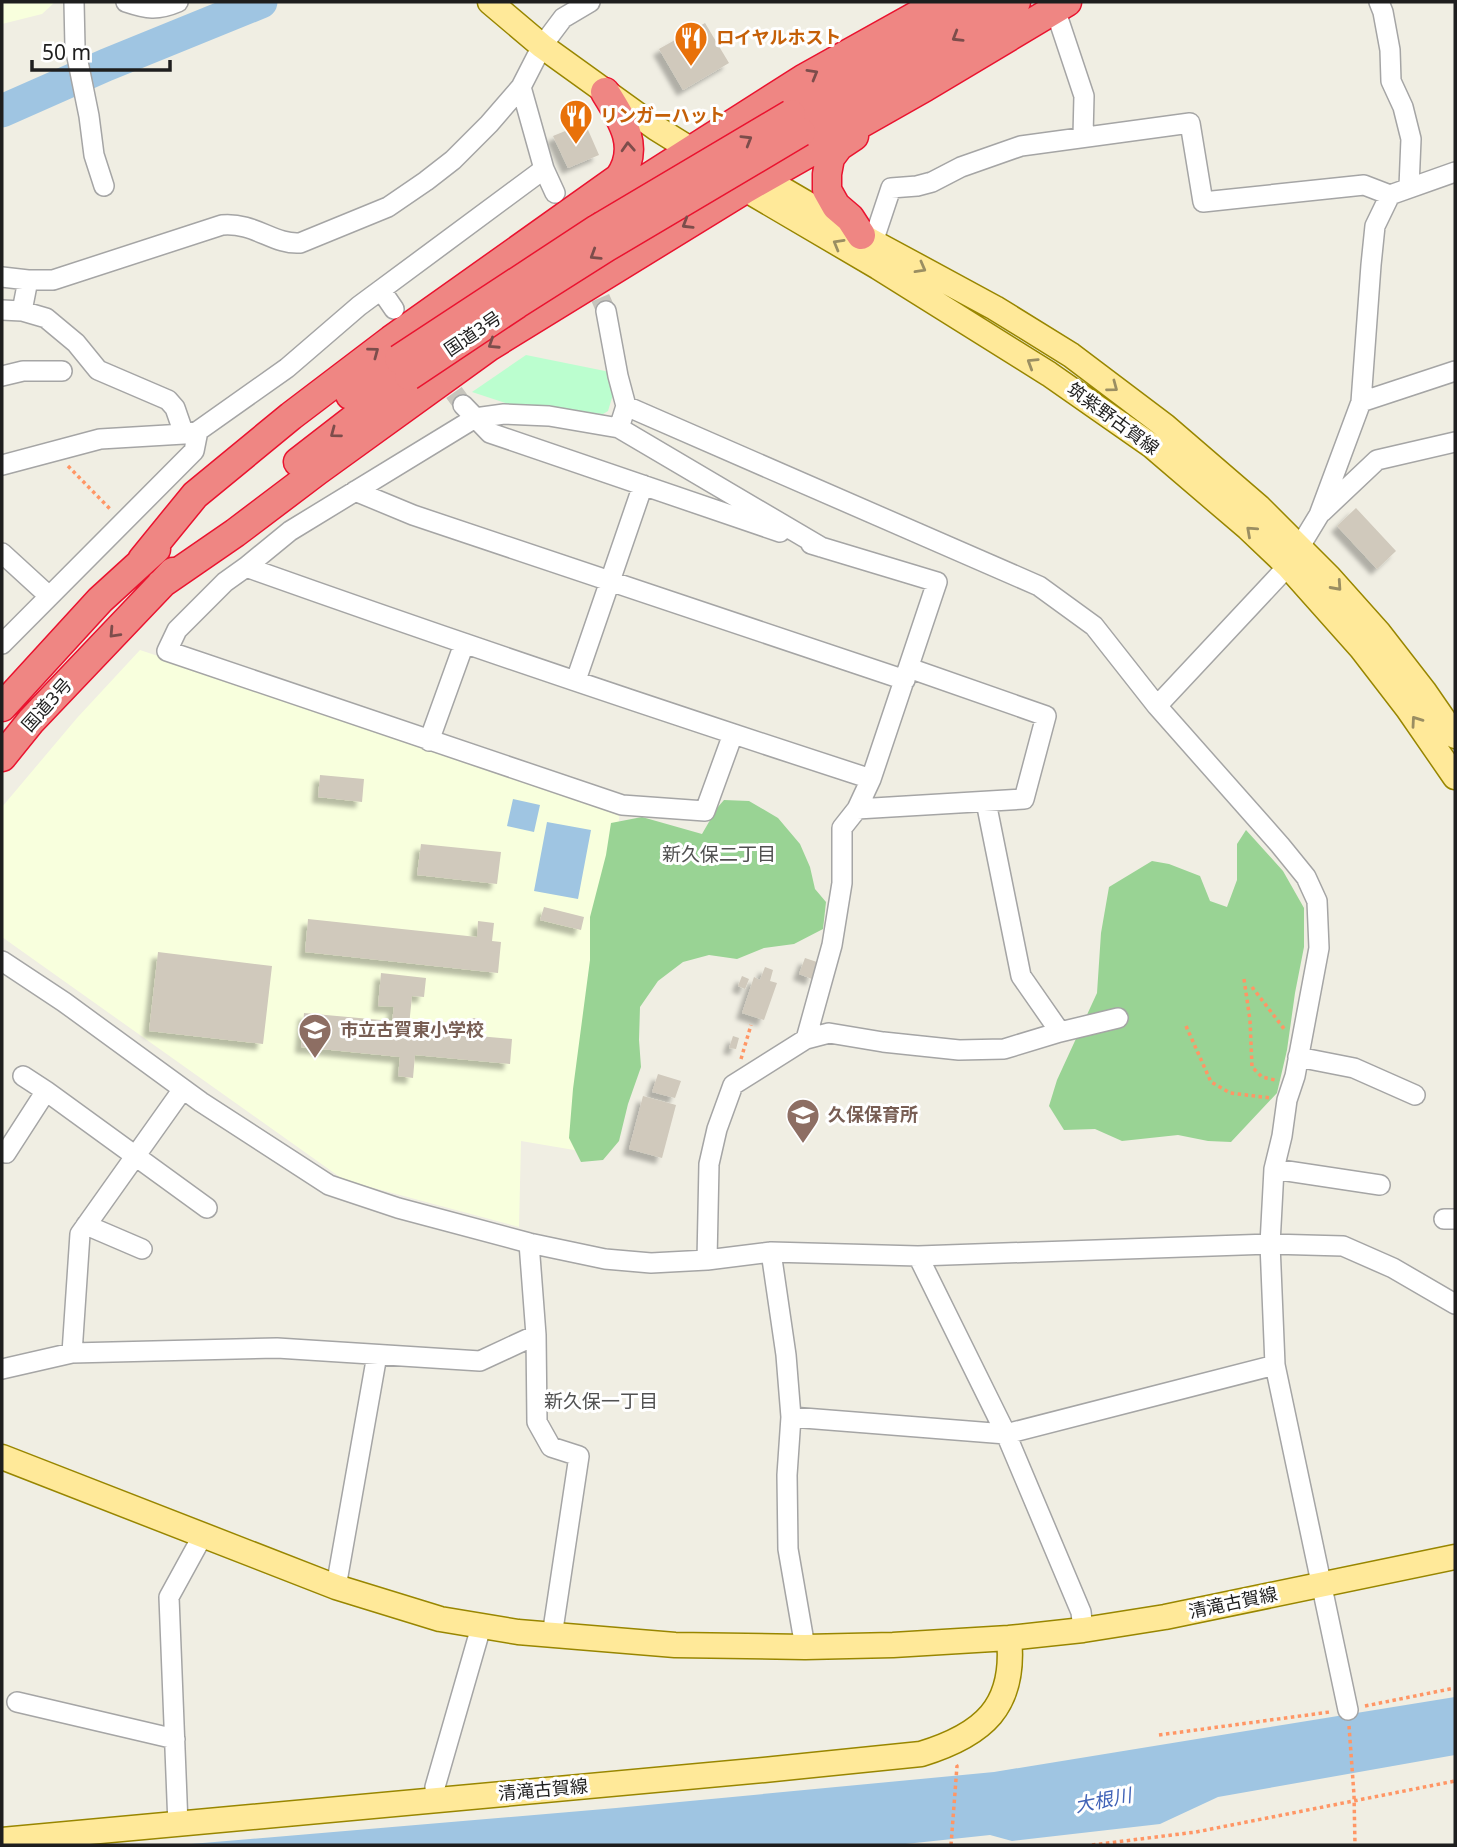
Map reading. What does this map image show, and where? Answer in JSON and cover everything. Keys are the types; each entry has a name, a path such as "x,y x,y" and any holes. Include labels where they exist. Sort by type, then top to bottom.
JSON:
{"highway":[{"path":"432,312 693,151 803,79 942,2"},
{"name":"国道3号","path":"796,123 977,2"},
{"name":"国道3号","path":"2,757 31,721 221,521 404,368 597,229 1016,2"},
{"path":"161,584 490,346 754,183 925,87 1061,5"},
{"path":"867,238 836,206 827,190 830,158 839,146 925,87"},
{"path":"142,560 195,495 291,416 391,340 619,178 628,167 627,136 622,120 605,92"},
{"name":"国道3号","path":"2,707 100,600 142,560 303,430 404,368"}],"main road":[{"name":"筑紫野古賀線","path":"490,2 542,46 656,128 693,151 867,238 995,308 1071,355 1165,426 1259,507 1455,776"},
{"name":"筑紫野古賀線","path":"754,183 878,267 1049,374 1153,446 1248,528 1295,557 1379,633 1455,736"},
{"name":"清滝古賀線","path":"2,1457 336,1587 440,1619 552,1636 675,1645 805,1647 893,1644 1009,1638 1083,1630 1165,1617 1455,1557"},
{"name":"清滝古賀線","path":"2,1840 921,1754 968,1734 990,1718 1005,1694 1011,1657 1009,1638"}],"street":[{"path":"74,2 75,47 94,155 104,186"},
{"path":"126,2 147,9 164,8 178,2"},
{"path":"2,277 53,280 222,225 246,226 292,244 300,243 388,207 426,181 489,124 521,87 542,46 563,18 590,2"},
{"path":"1379,2 1390,50 1391,80 1411,139 1409,187"},
{"path":"1061,5 1084,96 1083,136"},
{"path":"521,87 544,169 555,193"},
{"path":"867,238 891,188 932,182 961,167 1021,146 1190,122 1203,202 1364,185 1390,195"},
{"path":"2,465 100,439 191,432 287,368 359,306 544,169"},
{"path":"1157,706 1295,557 1319,515 1361,402 1376,226 1390,195 1455,172"},
{"path":"22,311 28,280"},
{"path":"381,290 394,309"},
{"path":"2,310 22,311 46,318 76,343 98,370 168,400 191,432 194,452 2,644"},
{"path":"606,311 626,406 620,428"},
{"path":"2,376 23,371 62,371"},
{"path":"1361,402 1455,371"},
{"path":"626,406 1039,586 1094,626 1157,706 1306,877 1317,901 1319,948 1274,1169 1270,1244 1275,1364 1348,1710"},
{"path":"469,412 490,433 821,547 937,582 871,779 857,810 842,828 842,883 834,933 806,1039"},
{"path":"733,734 705,811 622,805 167,651 177,630 225,582 290,531 355,491 469,412 549,416 620,428 821,547"},
{"path":"1319,515 1377,460 1455,442"},
{"path":"576,680 643,485"},
{"path":"355,491 413,515 609,581 1046,716 1024,799 857,810"},
{"path":"2,553 49,597"},
{"path":"246,567 464,644 871,779"},
{"path":"429,741 464,644"},
{"path":"986,802 1021,976 1060,1032"},
{"path":"2,961 64,1002 183,1089 329,1185 398,1208 529,1243 605,1259 651,1263 707,1260 771,1252 918,1256 1270,1244 1343,1246 1393,1268 1455,1304"},
{"path":"707,1260 709,1164 717,1129 733,1085 806,1039 829,1032 883,1042 959,1050 1004,1049 1118,1018"},
{"path":"1297,1060 1354,1068 1415,1095"},
{"path":"23,1076 207,1208"},
{"path":"72,1353 80,1234 183,1089"},
{"path":"2,1152 6,1153 46,1091"},
{"path":"1274,1169 1380,1185"},
{"path":"86,1225 142,1249"},
{"path":"529,1243 536,1335 537,1422 551,1447 579,1456 552,1636"},
{"path":"771,1252 786,1355 791,1417 787,1475 788,1549 805,1647"},
{"path":"918,1256 1006,1434 1081,1612 1083,1630"},
{"path":"2,1369 72,1353 277,1348 480,1361 536,1335"},
{"path":"336,1587 377,1355"},
{"path":"791,1417 1006,1434 1275,1364"},
{"path":"178,1825 169,1597 204,1535"},
{"path":"436,1799 435,1787 481,1627"},
{"path":"17,1702 175,1739"}],"path":[{"path":"54,452 122,522"},
{"path":"1244,979 1250,1020 1252,1067 1262,1077 1275,1080 1297,1060 1252,987"},
{"path":"1186,1026 1211,1082 1230,1093 1287,1100"},
{"path":"1159,1735 1348,1710 1455,1688"},
{"path":"1348,1710 1355,1845"},
{"path":"951,1845 957,1766"},
{"path":"1092,1845 1196,1832 1455,1781"}],"shaded area":[{"path":"2,2 55,2 42,14 2,24"},
{"path":"140,650 620,811 580,1151 521,1141 519,1227 344,1180 2,937 2,807 77,718"}],"green space":[{"path":"526,355 610,372 615,388 608,411 603,414 518,407 472,392"},
{"path":"724,800 749,801 778,818 800,844 810,867 815,889 826,902 823,929 794,944 764,948 737,959 709,955 683,962 658,981 640,1007 641,1067 619,1141 603,1160 581,1162 569,1138 573,1089 590,960 590,917 611,823 642,817 702,834"},
{"path":"1246,830 1283,871 1304,908 1304,947 1277,1093 1231,1142 1178,1135 1122,1141 1095,1129 1064,1130 1049,1106 1057,1080 1097,993 1101,933 1109,887 1152,861 1169,864 1200,876 1210,901 1227,907 1237,880 1237,844"}],"water":[{"path":"513,799 540,805 534,832 507,826"},
{"path":"547,822 591,830 578,899 534,891"},
{"name":"大根川","path":"1455,1697 1455,1755 1218,1797 1160,1824 1012,1841 990,1835 896,1845 179,1845 616,1808 994,1772"}],"building":[{"path":"705,23 729,63 683,90 659,49"},
{"name":"リンガーハット","path":"585,123 599,155 568,168 553,136"},
{"path":"1356,508 1396,551 1377,569 1337,526"},
{"path":"320,775 364,779 362,802 318,797"},
{"path":"421,844 501,852 497,884 417,875"},
{"path":"544,907 584,917 581,930 540,920"},
{"path":"308,919 477,937 478,921 494,923 492,941 501,942 498,973 305,952"},
{"path":"158,952 272,966 263,1044 149,1031"},
{"path":"805,958 817,962 812,979 799,974"},
{"path":"765,967 773,970 770,981 777,983 764,1020 742,1013 754,977 760,980"},
{"path":"381,973 426,978 424,997 412,996 409,1026 468,1031 469,1018 480,1018 478,1036 512,1039 510,1064 415,1055 413,1078 398,1076 400,1057 301,1047 304,1013 392,1021 394,1007 378,1006"},
{"path":"742,976 749,979 745,989 738,986"},
{"path":"733,1036 739,1038 736,1049 729,1048"},
{"path":"658,1074 681,1081 675,1098 652,1092"},
{"path":"643,1096 676,1105 662,1158 629,1149"}],"waterway":[{"path":"2,111 261,2"}],"tunnel":[{"path":"589,271 606,311"},
{"path":"437,369 463,405"}],"place":[{"name":"ロイヤルホスト","path":"691,68"},
{"name":"リンガーハット","path":"576,146"},
{"name":"市立古賀東小学校","path":"315,1060"},
{"name":"久保保育所","path":"803,1145"}],"district":[{"name":"新久保二丁目","path":"719,854"},
{"name":"新久保一丁目","path":"601,1401"}]}
